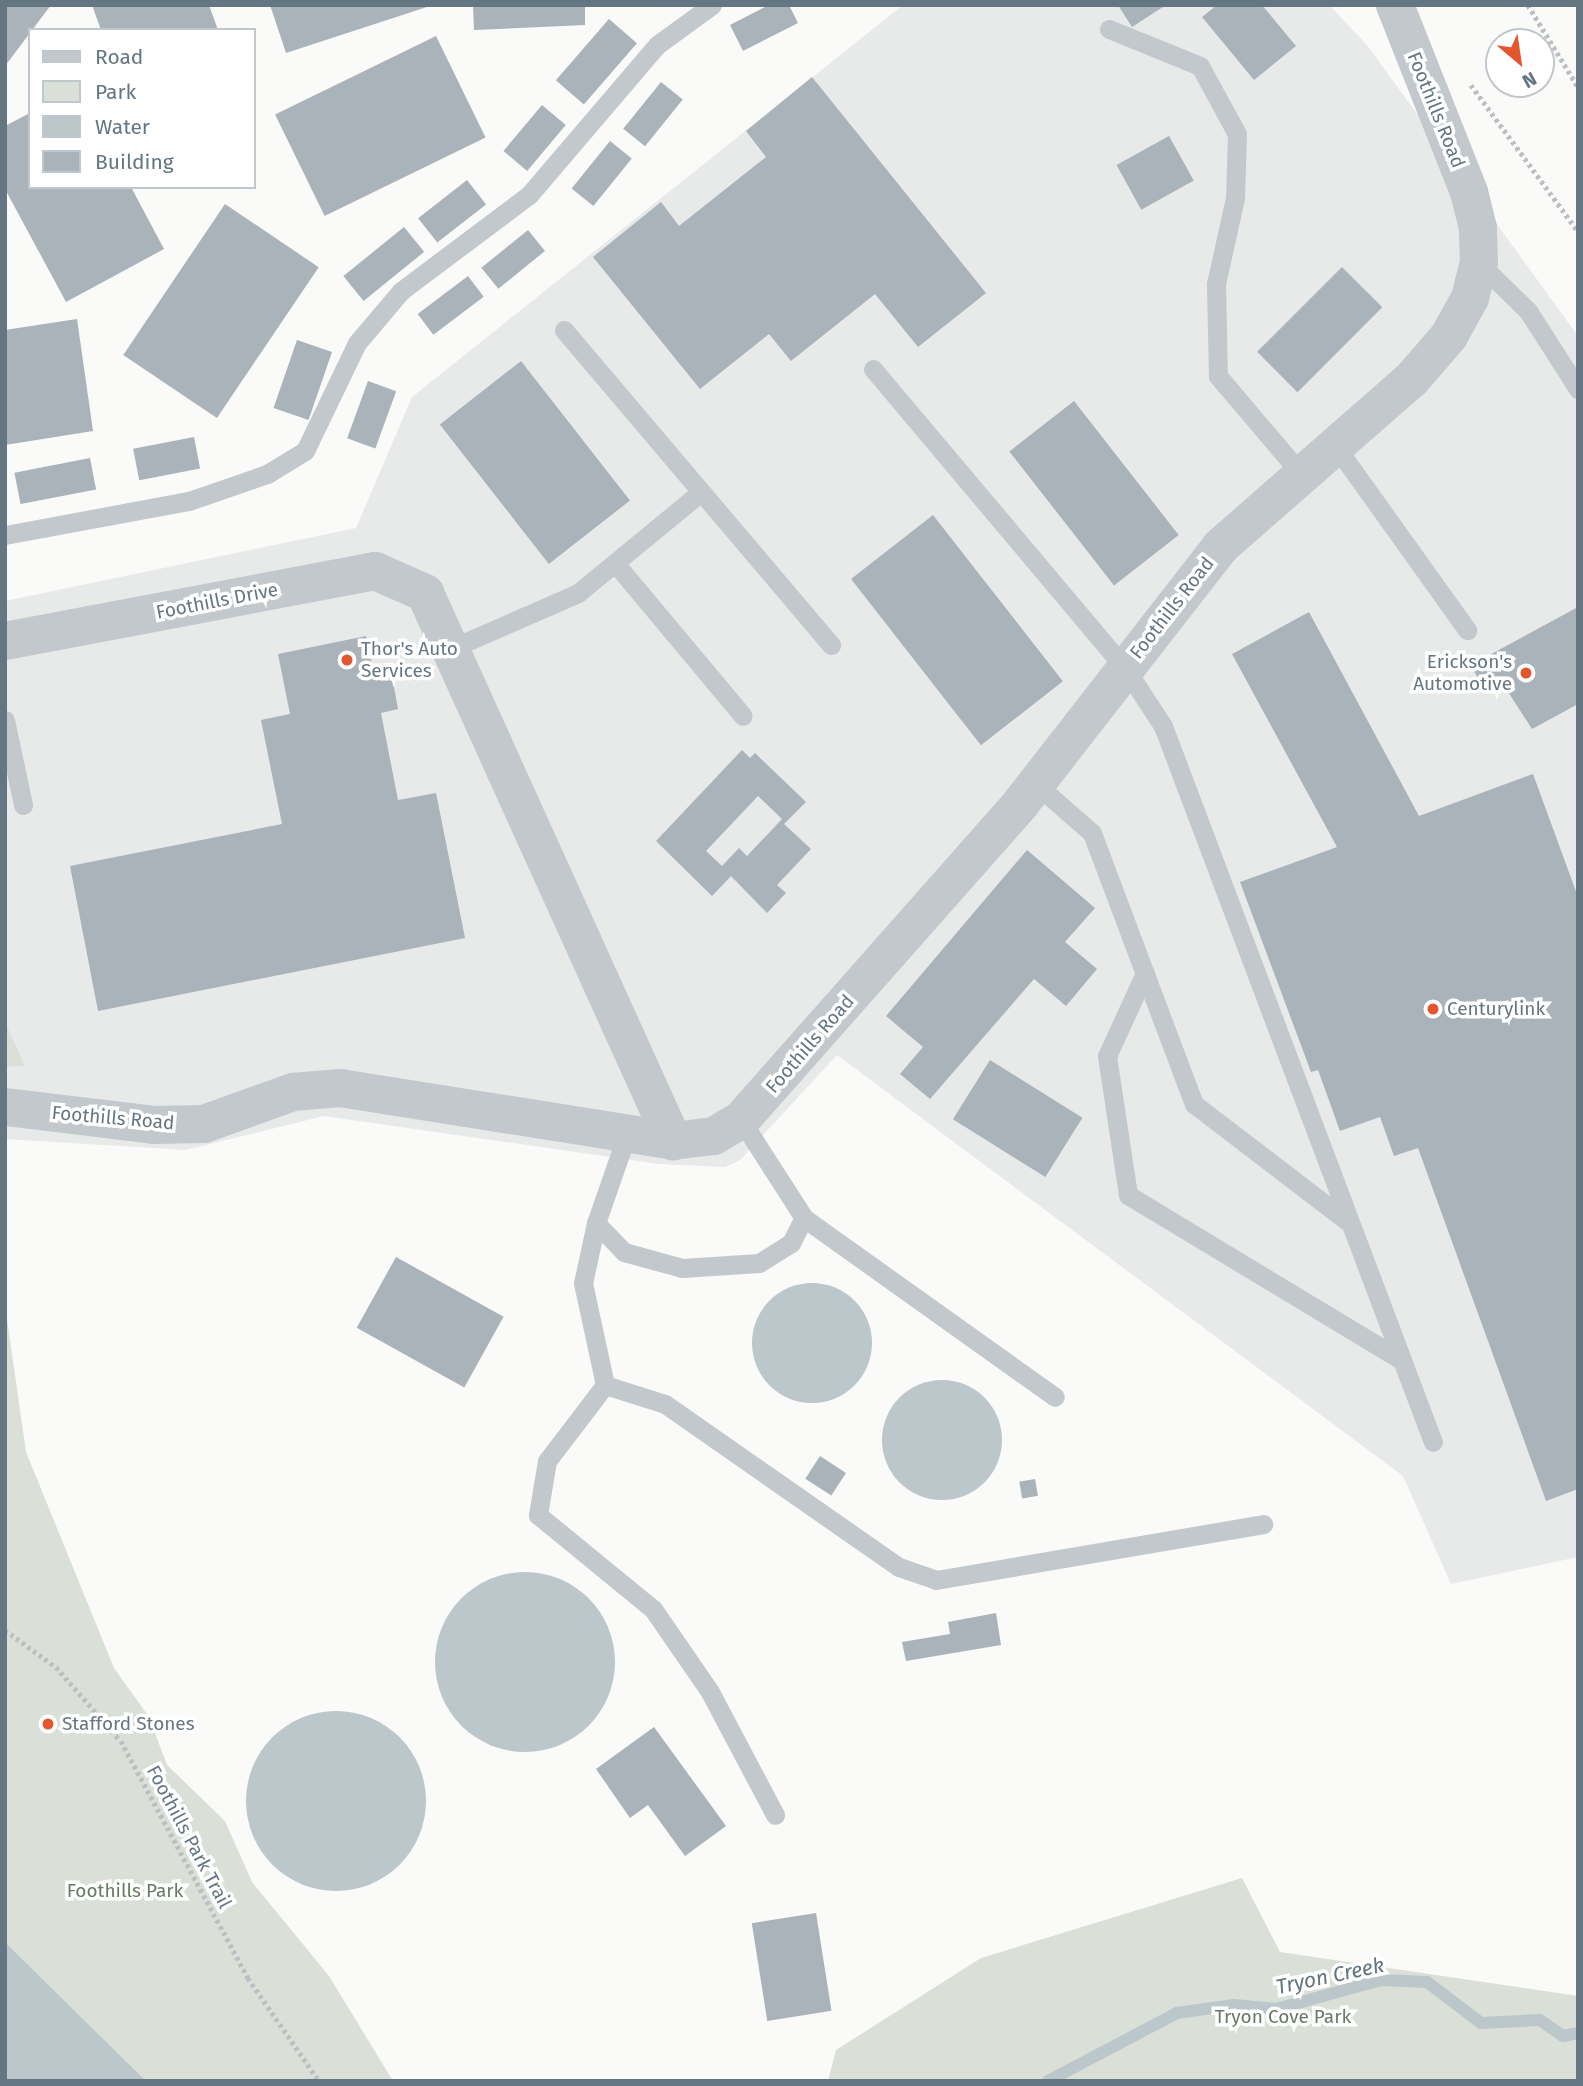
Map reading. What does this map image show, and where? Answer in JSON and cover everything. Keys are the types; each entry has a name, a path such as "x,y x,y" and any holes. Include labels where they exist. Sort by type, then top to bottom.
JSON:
{"street":[{"name":"Foothills Road","path":"6,1107 154,1125 204,1124 293,1093 340,1088 673,1141 714,1136 741,1120 1036,784 1220,547 1334,444 1412,379 1449,336 1470,298 1479,263 1469,192 1395,5"},
{"name":"Foothills Drive","path":"5,641 375,571 425,593 450,649"},
{"path":"450,649 673,1141"}],"lane":[{"path":"5,535 189,501 267,474 304,451 357,344 401,291 529,195 657,45 712,5"},
{"path":"1109,29 1200,66 1237,134 1236,198 1216,285 1218,376 1301,474"},
{"path":"1479,263 1528,311 1578,389"},
{"path":"564,330 831,645"},
{"path":"873,369 1125,668 1163,726 1433,1442"},
{"path":"1334,444 1467,630"},
{"path":"450,649 578,593 701,492"},
{"path":"615,564 743,716"},
{"path":"5,720 23,804"},
{"path":"1036,784 1092,833 1194,1104 1348,1222"},
{"path":"1145,973 1107,1056 1128,1195 1401,1360"},
{"path":"741,1120 804,1218 1055,1397"},
{"path":"627,1134 596,1223 583,1283 605,1385 547,1461 538,1515 653,1609 710,1692 775,1815"},
{"path":"596,1223 624,1252 682,1268 759,1263 791,1243 804,1218"},
{"path":"605,1385 665,1404 899,1567 936,1580 1263,1524"}],"path":[{"path":"1528,5 1578,87"},
{"path":"1467,80 1578,231"},
{"name":"Foothills Park Trail","path":"5,1630 56,1667 121,1741 248,1978 319,2081"}],"shaded area":[{"path":"903,5 1329,5 1367,45 1578,336 1578,1557 1451,1584 1403,1476 837,1055 740,1160 725,1167 659,1164 324,1116 186,1150 5,1139 5,1067 24,1066 5,1022 5,601 356,528 412,397"}],"green space":[{"path":"5,1022 25,1066 5,1067"},
{"name":"Foothills Park","path":"5,1305 26,1452 114,1668 149,1717 167,1765 225,1821 252,1882 329,1976 393,2081 146,2081 5,1942"},
{"name":"Tryon Cove Park","path":"1242,1878 1280,1952 1578,1996 1578,2081 828,2081 836,2050 981,1958"}],"water":[{"path":"812,1283 835,1288 854,1301 867,1320 872,1343 867,1366 854,1385 835,1398 812,1403 789,1398 770,1385 757,1366 752,1343 757,1320 770,1301 789,1288"},
{"path":"942,1380 965,1385 984,1398 997,1417 1002,1440 997,1463 984,1482 965,1495 942,1500 919,1495 900,1482 887,1463 882,1440 887,1417 900,1398 919,1385"},
{"path":"525,1572 559,1579 589,1598 608,1628 615,1662 608,1696 589,1726 559,1745 525,1752 491,1745 461,1726 442,1696 435,1662 442,1628 461,1598 491,1579"},
{"path":"336,1711 370,1718 400,1737 419,1767 426,1801 419,1835 400,1865 370,1884 336,1891 302,1884 272,1865 253,1835 246,1801 253,1767 272,1737 302,1718"},
{"path":"6,1943 146,2081 5,2081"}],"building":[{"path":"5,5 51,5 34,28 28,28 28,36 5,66"},
{"path":"92,5 209,5 217,28 100,28"},
{"path":"270,5 430,5 430,6 286,53"},
{"path":"473,5 585,5 585,25 474,30"},
{"path":"769,5 789,5 798,23 743,51 730,25"},
{"path":"1118,5 1166,5 1132,27"},
{"path":"1217,5 1262,5 1296,46 1254,80 1202,17"},
{"path":"609,19 637,43 584,104 556,80"},
{"path":"436,36 486,138 325,216 275,114"},
{"path":"812,77 986,293 918,347 875,294 791,361 769,334 700,389 593,257 661,202 679,226 766,157 746,131"},
{"path":"661,82 683,100 645,146 623,129"},
{"path":"542,105 566,125 527,171 503,151"},
{"path":"28,114 28,189 132,189 164,249 66,302 5,189 5,126"},
{"path":"1169,136 1194,181 1141,210 1117,165"},
{"path":"610,141 632,159 593,206 572,188"},
{"path":"467,180 486,204 437,243 418,218"},
{"path":"225,204 319,267 217,418 123,355"},
{"path":"404,227 424,252 364,301 343,276"},
{"path":"528,230 545,251 498,289 481,268"},
{"path":"1342,267 1382,307 1297,392 1257,352"},
{"path":"468,276 484,297 433,335 418,314"},
{"path":"77,319 93,431 5,445 5,330"},
{"path":"297,340 332,352 309,420 274,408"},
{"path":"521,361 630,500 549,564 440,424"},
{"path":"368,381 396,391 375,449 347,438"},
{"path":"1074,401 1179,535 1114,585 1009,451"},
{"path":"194,437 200,468 139,480 133,449"},
{"path":"90,458 96,489 21,504 14,473"},
{"path":"933,515 1063,681 981,745 851,579"},
{"name":"Erickson's Automotive","path":"1578,607 1578,704 1532,729 1501,681 1484,690 1471,665"},
{"name":"Centurylink","path":"1309,612 1419,816 1533,774 1578,897 1578,1489 1546,1501 1418,1148 1394,1156 1380,1117 1340,1131 1318,1070 1311,1072 1240,882 1337,847 1232,654"},
{"path":"366,636 373,669 390,665 398,709 381,713 398,800 436,793 465,938 98,1011 70,866 282,824 261,720 290,714 278,654"},
{"path":"742,750 750,758 755,753 806,802 784,824 811,849 777,885 786,893 767,913 731,876 712,896 656,841","holes":["758,796 782,819 747,856 739,848 722,866 706,851"]},
{"path":"1027,850 1095,908 1065,942 1097,969 1066,1006 1034,979 930,1099 900,1074 923,1047 886,1016"},
{"path":"990,1060 1082,1118 1045,1177 953,1119"},
{"path":"396,1257 504,1317 464,1387 357,1328"},
{"path":"820,1456 846,1473 831,1496 805,1479"},
{"path":"1035,1479 1038,1496 1022,1499 1019,1482"},
{"path":"996,1613 1001,1645 906,1661 902,1642 950,1634 948,1622"},
{"path":"654,1727 726,1826 685,1856 648,1805 630,1818 596,1769"},
{"path":"816,1913 831,2011 767,2021 752,1923"}],"waterway":[{"name":"Tryon Creek","path":"1048,2081 1177,2013 1234,2005 1276,2009 1381,1980 1427,1982 1481,2023 1540,2020 1563,2036 1578,2033"}],"place":[{"name":"Thor's Auto Services","path":"347,660"},
{"name":"Erickson's Automotive","path":"1526,673"},
{"name":"Centurylink","path":"1433,1009"},
{"name":"Stafford Stones","path":"48,1724"}]}
